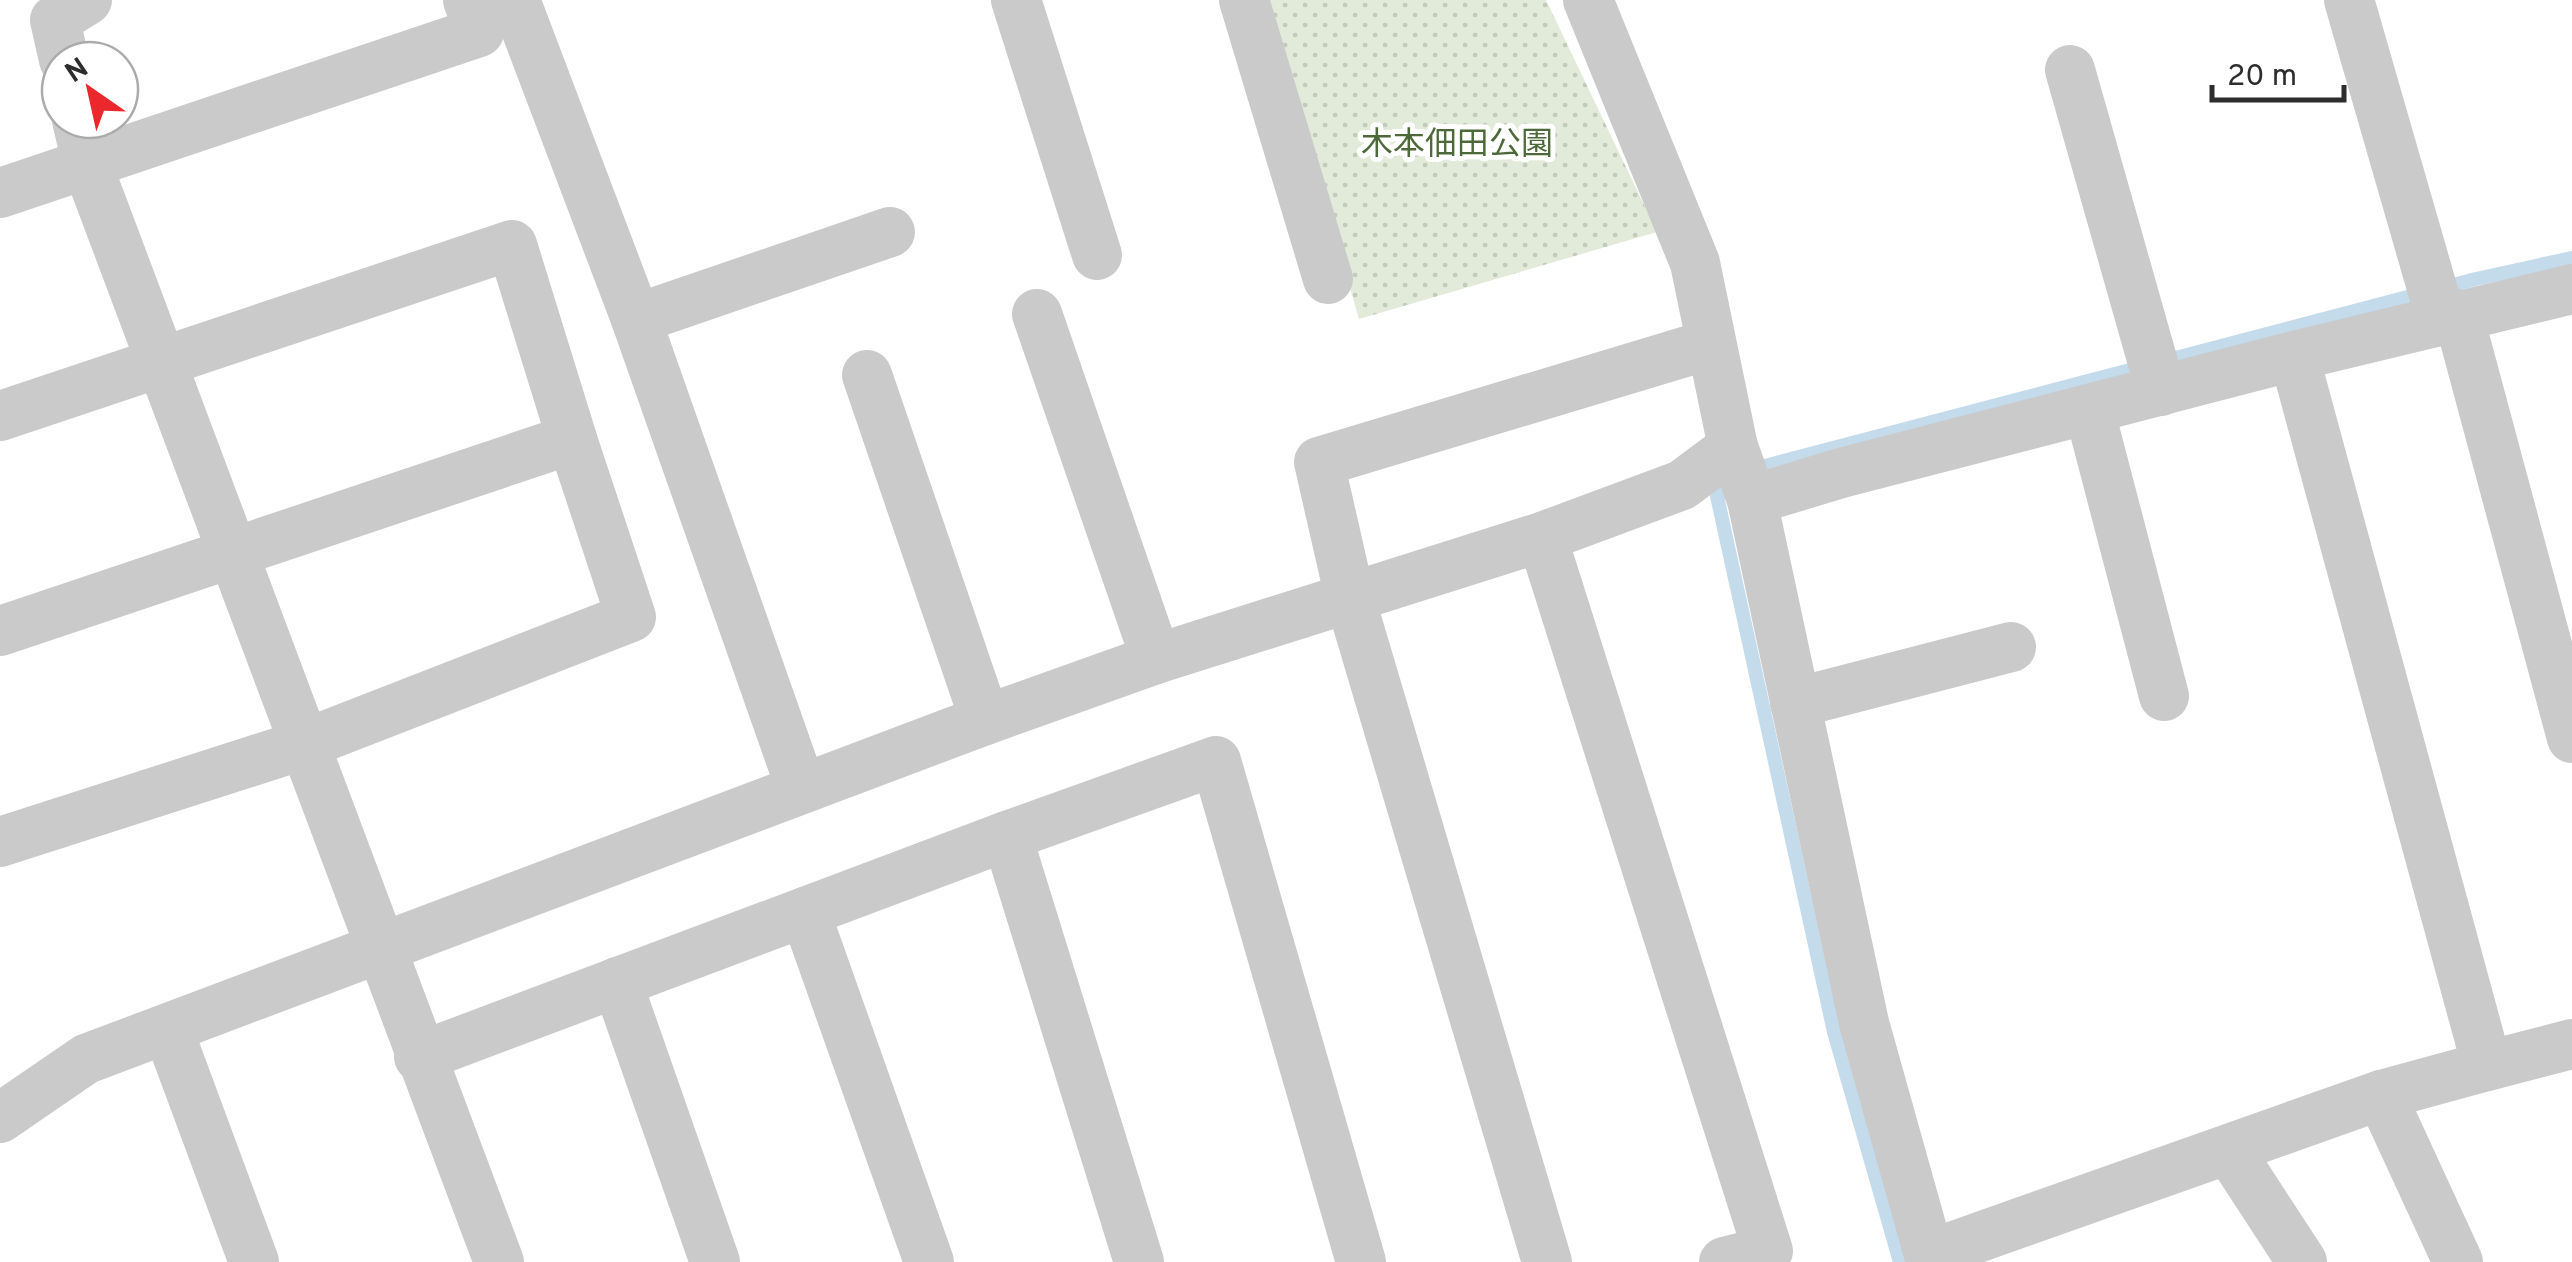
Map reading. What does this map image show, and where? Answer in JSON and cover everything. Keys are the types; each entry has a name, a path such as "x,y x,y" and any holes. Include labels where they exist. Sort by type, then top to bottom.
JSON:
{"street":[{"path":"0,193 82,143 479,32 468,0"},
{"path":"515,0 636,319 802,788"},
{"path":"1016,0 1097,255"},
{"path":"1244,0 1328,279"},
{"path":"1588,0 1695,264 1864,1023 1930,1259 2382,1095 2571,1046"},
{"path":"2348,0 2572,738"},
{"path":"2070,70 2154,365"},
{"path":"82,143 378,950 499,1262"},
{"path":"636,319 890,232"},
{"path":"0,416 512,245 631,617 302,744 0,842"},
{"path":"0,1118 86,1059 802,788 1156,660 1542,537 1682,486 2088,410 2154,365 2294,356 2440,300 2572,289"},
{"path":"1037,314 1156,660"},
{"path":"1546,1262 1350,598 1319,462 1711,344"},
{"path":"2294,356 2486,1066"},
{"path":"867,375 985,720"},
{"path":"2088,410 2164,696"},
{"path":"0,631 572,439"},
{"path":"1542,537 1754,1258"},
{"path":"1795,703 2011,646"},
{"path":"419,1058 1216,761 1361,1262"},
{"path":"1007,836 1139,1262"},
{"path":"805,912 929,1262"},
{"path":"617,982 715,1262"},
{"path":"168,1030 254,1262"},
{"path":"2382,1095 2458,1262"},
{"path":"2228,1150 2302,1262"}],"green space":[{"name":"木本佃田公園","path":"1266,0 1546,0 1657,232 1359,319"}],"waterway":[{"path":"1900,1262 1834,1032 1717,496 1765,466 2476,279 2572,258"}]}
